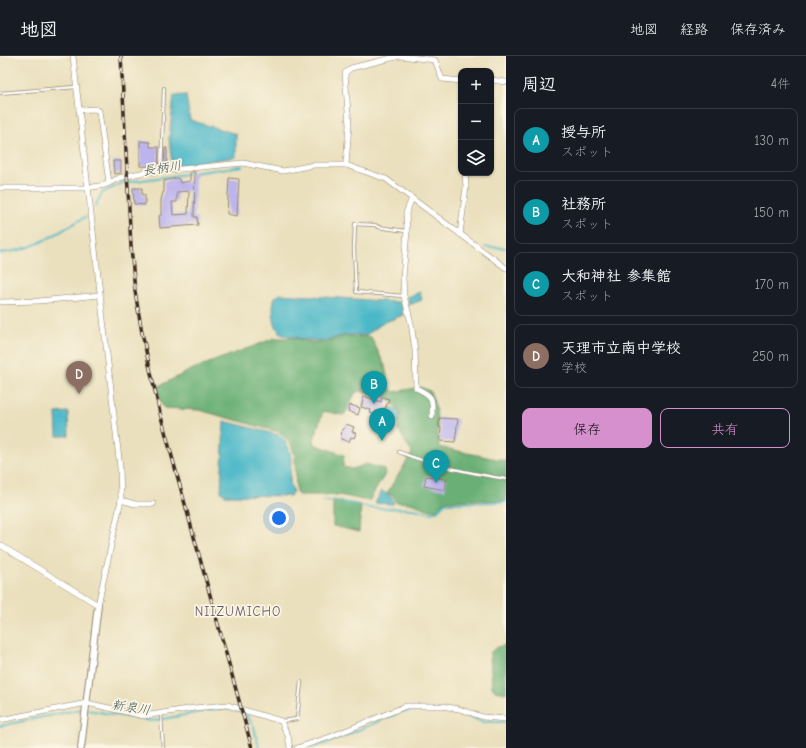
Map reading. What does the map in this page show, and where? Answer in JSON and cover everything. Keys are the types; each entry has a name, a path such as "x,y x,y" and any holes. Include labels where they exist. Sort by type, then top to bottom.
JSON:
{"street":[{"path":"73,56 120,468 121,500 98,605 81,748"},
{"path":"346,165 349,125 347,70 400,56 434,60 442,79 458,81"},
{"path":"494,80 506,82"},
{"path":"79,110 95,109 99,111 109,183"},
{"path":"0,188 87,188 109,183 119,178 140,174 243,162 283,171 314,165 346,165 386,179 506,268"},
{"path":"460,234 466,187 465,176"},
{"path":"412,198 406,213 407,231 402,278 404,296 413,336 416,388 429,394 433,402 432,416"},
{"path":"0,302 39,301 100,294"},
{"path":"121,500 135,504 153,504"},
{"path":"0,545 98,605"},
{"path":"0,720 86,707 144,716 194,708 227,705 282,721 288,736 290,748"},
{"path":"296,748 330,737 406,706 442,706 458,709 483,717 506,719"}],"lane":[{"path":"0,93 77,87"},
{"path":"161,171 164,88"},
{"path":"404,296 356,292 354,249 355,224 375,225 378,227 407,231"},
{"path":"399,452 416,459 466,472 506,479"},
{"path":"282,721 297,719 301,682"},
{"path":"161,714 163,748"}],"green space":[{"path":"345,336 371,337 385,366 389,387 394,392 421,387 430,391 436,408 439,447 506,461 506,501 445,501 437,510 430,510 410,503 396,502 393,496 387,493 412,453 398,429 401,412 388,398 359,391 355,393 345,414 343,415 323,411 313,442 314,444 344,455 343,467 353,469 366,464 384,469 385,474 369,501 339,495 299,495 296,493 295,457 291,444 279,432 199,410 164,408 160,400 158,392 159,386 193,369 275,338 295,338 314,343 325,342"},
{"path":"333,500 361,505 359,532 333,526"},
{"path":"506,645 506,693 495,691 492,687 490,653 497,647"}],"water":[{"path":"186,95 190,120 236,134 236,157 174,166 172,164 169,138 174,96"},
{"path":"420,292 422,300 409,305 407,297"},
{"path":"281,294 398,302 402,305 403,315 383,323 366,335 345,335 324,341 314,341 283,335 277,328 273,307 275,297"},
{"path":"390,407 398,409 399,411 399,420 395,426 386,425 385,421"},
{"path":"68,412 69,436 57,436 56,413"},
{"path":"224,421 279,435 286,442 291,457 290,479 293,491 290,496 225,495 221,492"},
{"path":"382,491 391,497 394,502 393,504 375,503"}],"building":[{"path":"140,141 150,142 150,147 159,147 158,167 140,166"},
{"path":"165,148 167,148 167,166 164,167"},
{"path":"113,161 121,161 121,173 114,174"},
{"path":"190,172 195,172 194,217 197,217 198,225 160,228 159,216 161,215 161,200 164,192 164,181 176,178 179,179 180,183 190,181","holes":["189,191 188,214 173,215 172,202 177,202 177,192"]},
{"path":"229,178 239,179 237,216 227,214"},
{"path":"133,188 142,188 142,195 145,195 145,205 134,204"},
{"path":"364,396 381,402 382,397 389,399 385,409 382,408 380,412 376,411 374,414 370,413 371,410 361,407"},
{"path":"350,405 360,408 358,415 348,411"},
{"path":"439,418 458,419 455,442 440,441 441,427 439,427"},
{"path":"346,424 354,427 352,432 356,433 354,438 351,437 349,442 341,439 342,429 344,429"},
{"path":"426,476 447,479 445,490 424,486"}],"waterway":[{"name":"長柄川","path":"95,207 102,193 122,183 242,166"},
{"name":"長柄川","path":"0,253 12,252 34,245 55,235 85,217"},
{"name":"長柄川","path":"485,247 506,248"},
{"path":"324,501 342,502 369,508 414,509 429,513 436,512 445,503 506,502"},
{"name":"新泉川","path":"0,726 81,709 152,721 217,709 231,709 245,713 254,727 259,748"},
{"name":"新泉川","path":"311,748 328,743 403,711 457,712 483,722 506,722"}],"railway":[{"path":"121,56 131,247 135,291 142,333 160,413 252,748"}],"place":[{"name":"天理市立南中学校","path":"79,394"},
{"name":"社務所","path":"374,404"},
{"name":"授与所","path":"382,441"},
{"name":"大和神社 参集館","path":"436,483"}],"district":[{"name":"NIIZUMICHO","path":"238,611"}]}
